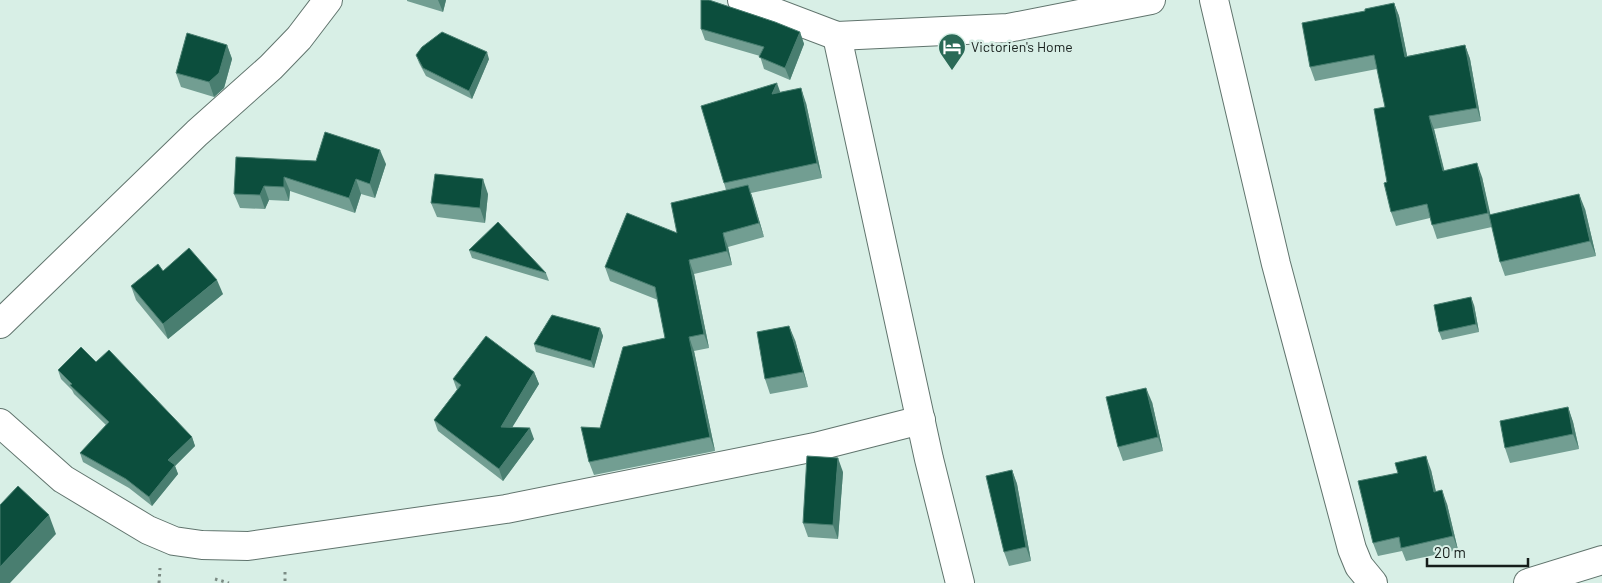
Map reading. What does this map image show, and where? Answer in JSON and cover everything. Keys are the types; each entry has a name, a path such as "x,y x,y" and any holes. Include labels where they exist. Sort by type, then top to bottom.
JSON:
{"street":[{"path":"0,324 197,133 271,67 299,38 328,0"},
{"path":"742,0 837,36 1008,28 1151,0"},
{"path":"1214,0 1276,264 1352,549 1359,566 1373,583"},
{"path":"837,36 921,420 960,583"},
{"path":"0,423 64,480 148,530 174,541 202,545 248,546 506,509 815,447 921,420"},
{"path":"1528,583 1602,560"}],"path":[{"path":"159,583 160,562"}],"building":[{"path":"701,0 709,0 800,32 785,68 759,57 764,47 701,29"},
{"path":"1394,3 1405,57 1465,45 1477,108 1429,116 1443,171 1477,163 1488,213 1432,225 1427,204 1391,212 1384,183 1387,182 1374,109 1385,107 1374,55 1310,67 1302,23 1365,11 1365,9"},
{"path":"442,32 487,52 469,91 423,68 416,55 422,47"},
{"path":"187,33 227,45 219,73 209,82 176,73"},
{"path":"777,83 772,94 801,88 817,163 724,183 701,106"},
{"path":"325,132 380,150 370,184 356,179 349,198 284,177 284,187 264,186 260,195 234,194 236,157 316,161"},
{"path":"435,174 483,179 480,208 431,203"},
{"path":"748,185 759,223 723,233 727,251 689,260 704,334 689,337 710,437 589,462 581,427 600,428 623,347 665,338 655,287 605,267 627,213 677,233 671,203"},
{"path":"1579,194 1590,241 1500,262 1489,215"},
{"path":"498,222 546,273 469,250"},
{"path":"189,248 217,280 163,324 131,286 158,264 163,271"},
{"path":"1471,297 1476,324 1439,332 1434,305"},
{"path":"552,315 600,328 591,361 534,344"},
{"path":"789,326 803,372 765,379 757,332"},
{"path":"486,336 534,372 501,427 530,428 499,469 434,420 461,385 453,379"},
{"path":"81,347 96,362 109,350 192,437 168,460 175,465 149,497 126,479 80,453 109,422 70,385 72,384 58,370"},
{"path":"1146,388 1158,437 1118,447 1106,397"},
{"path":"1568,407 1573,434 1505,448 1500,421"},
{"path":"807,456 838,458 833,525 803,523"},
{"path":"1426,456 1434,492 1442,490 1453,536 1401,548 1399,537 1373,543 1358,481 1398,473 1395,463"},
{"path":"1012,470 1026,547 1004,552 986,476"},
{"path":"18,486 49,515 0,567 0,505"}],"place":[{"name":"Victorien's Home","path":"952,71"}]}
